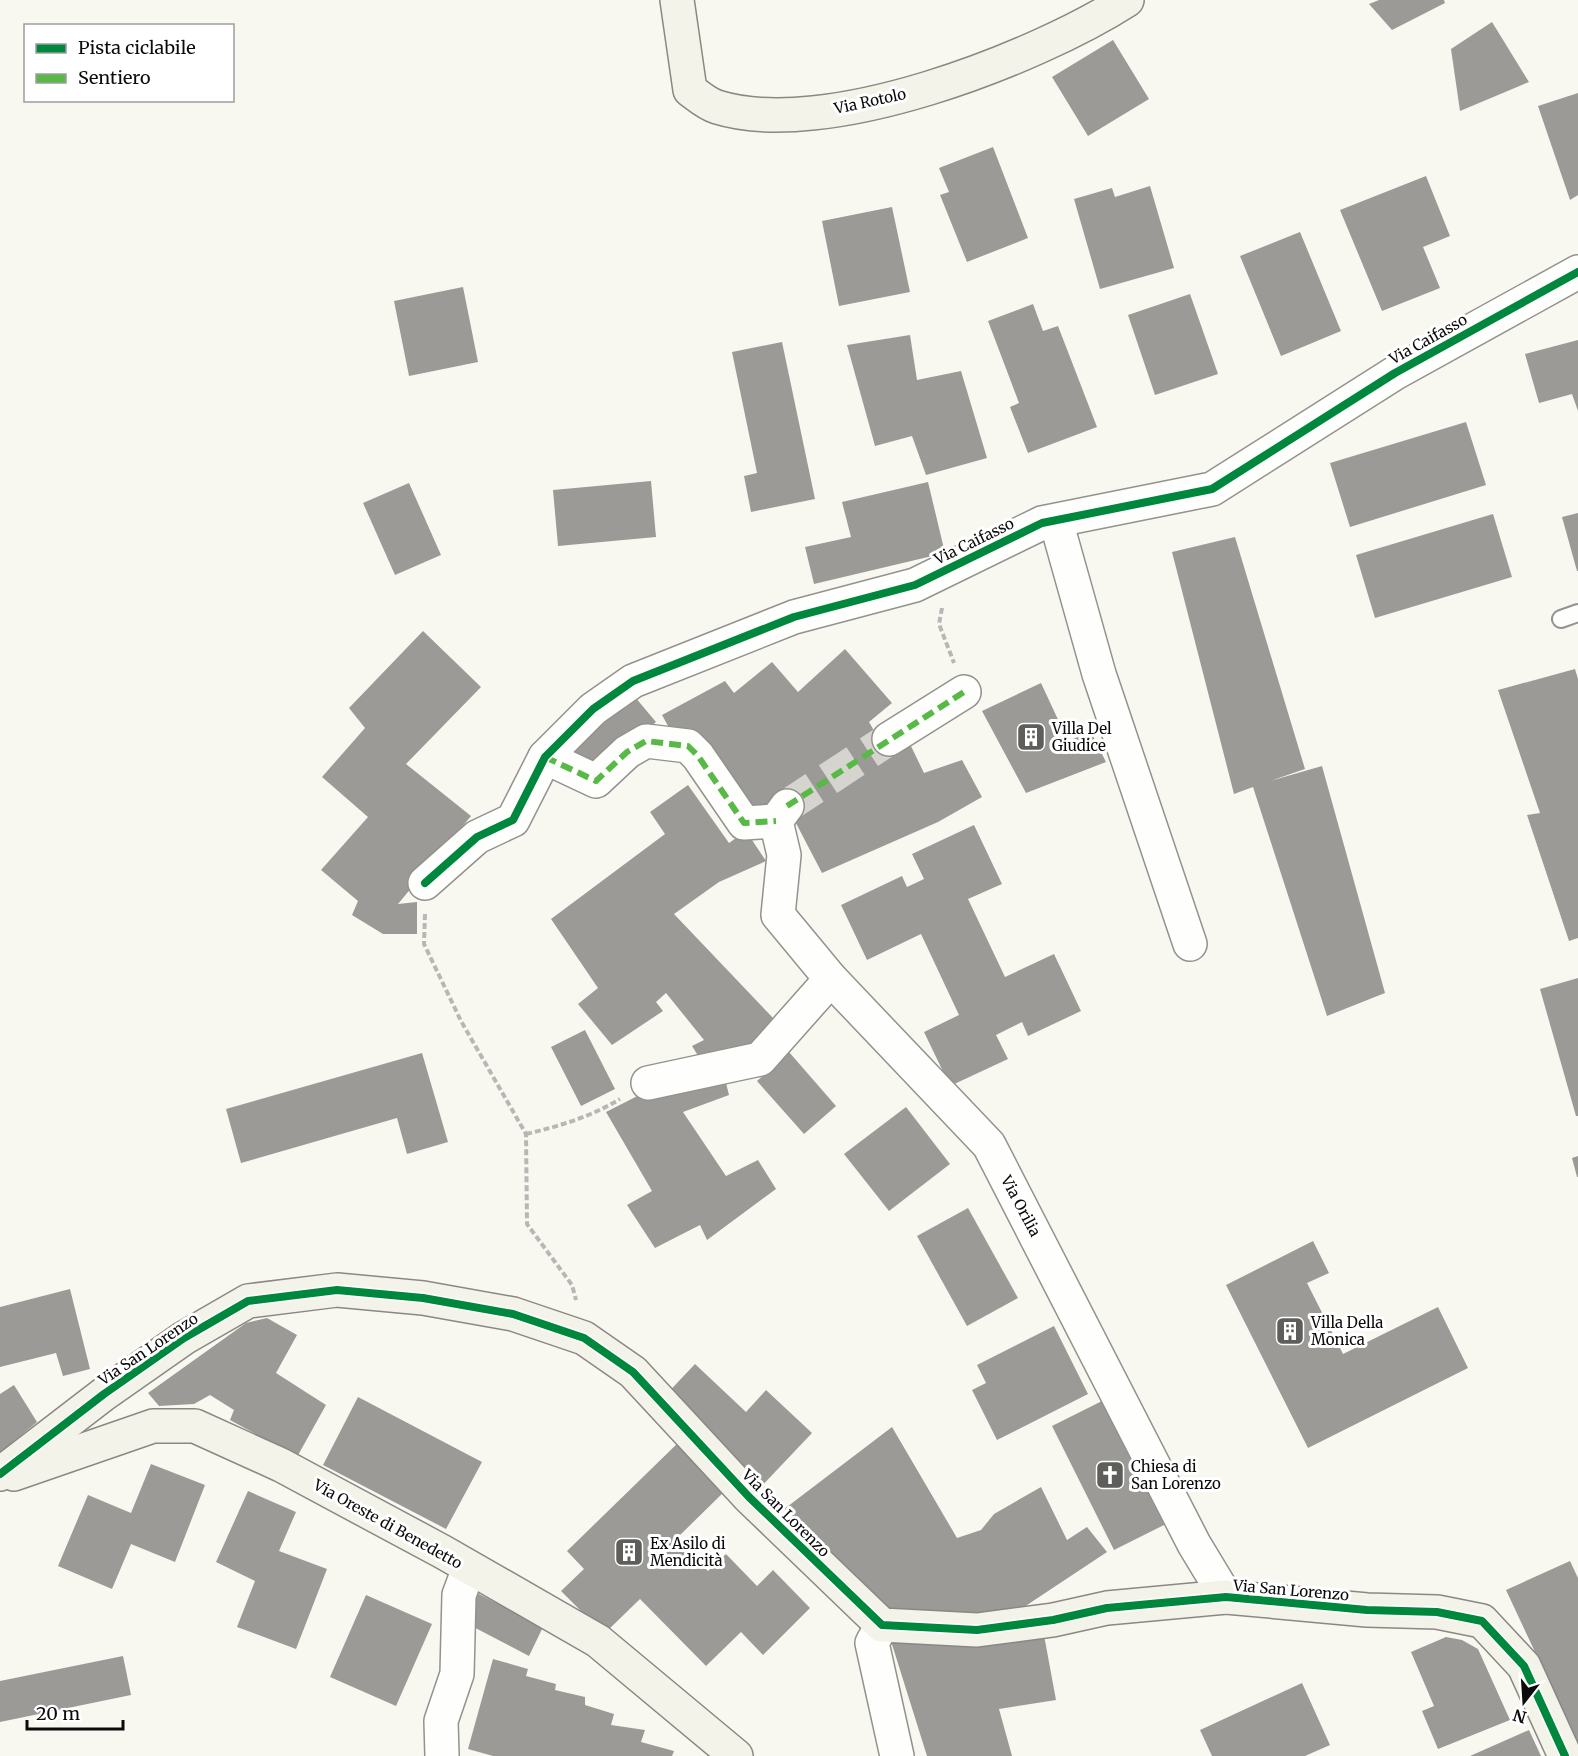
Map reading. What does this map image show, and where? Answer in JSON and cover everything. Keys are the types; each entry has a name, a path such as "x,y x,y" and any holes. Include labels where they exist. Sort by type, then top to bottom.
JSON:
{"street":[{"name":"Via Rotolo","path":"677,0 690,90 714,107 745,114 816,113 955,81 1015,58 1097,19 1127,0"},
{"name":"Via Caifasso","path":"425,883 477,837 513,820 545,757 593,709 633,681 794,617 915,585 1042,523 1212,489 1395,373 1578,272"},
{"path":"1056,521 1099,674 1190,944"},
{"path":"889,739 964,692"},
{"name":"Via Orilia","path":"545,757 596,781 627,753 646,741 688,746 698,756 744,823 781,814 784,855 778,915 831,979 989,1145 1194,1544 1226,1597"},
{"path":"648,1083 760,1059 831,979"},
{"name":"Via San Lorenzo","path":"0,1474 104,1394 184,1338 248,1301 337,1290 423,1298 513,1314 584,1338 633,1372 749,1497 882,1625 977,1630 1053,1620 1107,1608 1226,1597 1366,1610 1437,1612 1482,1621 1524,1666 1565,1756"},
{"name":"Via Oreste di Benedetto","path":"0,1479 153,1426 195,1426 281,1466 598,1641 736,1756"},
{"path":"442,1756 441,1721 457,1674 459,1595 469,1568"},
{"path":"882,1625 872,1643 897,1756"}],"lane":[{"path":"1562,619 1578,613"}],"path":[{"path":"945,571 939,624 964,692"},
{"path":"425,883 424,944 461,1021 526,1134 526,1224 572,1285 584,1338"},
{"path":"526,1134 563,1126 596,1113 648,1083"}],"building":[{"path":"1379,0 1444,0 1445,3 1392,30 1369,4"},
{"path":"1492,22 1529,82 1460,111 1451,49"},
{"path":"1113,40 1149,99 1088,136 1052,77"},
{"path":"1578,93 1578,195 1570,200 1538,106"},
{"path":"993,147 1028,238 967,262 940,195 949,192 939,168"},
{"path":"1426,176 1450,236 1423,247 1440,288 1382,311 1340,210"},
{"path":"1150,186 1174,268 1100,289 1074,199 1112,188 1115,197"},
{"path":"892,207 910,292 839,306 822,221"},
{"path":"1300,232 1341,331 1281,356 1240,256"},
{"path":"463,287 478,362 409,376 394,301"},
{"path":"1190,294 1218,374 1155,395 1128,315"},
{"path":"1033,304 1043,331 1058,326 1097,427 1028,453 1010,407 1019,403 988,321"},
{"path":"910,335 917,380 961,371 987,458 926,475 912,436 875,446 847,345"},
{"path":"1578,340 1578,411 1572,394 1539,403 1525,354"},
{"path":"782,342 815,499 751,512 744,476 757,473 732,352"},
{"path":"1466,422 1486,485 1350,527 1330,463"},
{"path":"651,481 656,537 558,546 553,490"},
{"path":"928,482 945,553 814,584 805,547 851,537 842,502"},
{"path":"409,483 441,555 395,575 363,503"},
{"path":"1578,513 1578,571 1577,571 1562,517"},
{"path":"1493,514 1512,577 1375,618 1356,555"},
{"path":"1235,537 1305,769 1270,781 1322,766 1385,993 1327,1016 1253,787 1234,794 1172,552"},
{"path":"423,631 481,687 406,764 471,816 398,904 417,902 417,934 383,934 352,915 358,901 321,870 368,817 322,777 365,728 349,708"},
{"path":"845,649 892,703 869,722 887,753 910,744 924,773 962,760 982,797 938,822 822,873 787,806 745,819 677,742 662,715 725,681 734,693 772,662 798,692"},
{"path":"1575,669 1578,679 1578,938 1569,941 1527,815 1540,813 1498,690"},
{"name":"Villa Del Giudice","path":"1041,683 1068,741 1091,732 1106,762 1026,793 982,711"},
{"path":"635,697 656,722 592,775 571,750"},
{"path":"688,785 729,843 746,831 766,861 719,882 674,914 774,1019 752,1048 705,1067 692,1046 704,1040 666,993 656,1002 663,1011 612,1045 578,1004 598,988 551,919 665,834 650,812"},
{"path":"974,825 1002,884 968,899 1005,977 1054,954 1081,1011 1028,1036 1022,1022 996,1035 1008,1059 950,1086 924,1032 959,1015 921,934 867,960 841,905 902,876 907,887 924,879 912,854"},
{"path":"1578,978 1578,1116 1576,1116 1540,989"},
{"path":"585,1030 615,1089 581,1106 551,1047"},
{"path":"789,1052 836,1106 804,1134 757,1081"},
{"path":"422,1053 448,1142 407,1154 397,1118 241,1163 226,1109"},
{"path":"724,1075 729,1095 683,1112 726,1176 758,1160 776,1189 707,1240 700,1225 655,1248 627,1205 652,1191 606,1112 655,1087"},
{"path":"906,1107 950,1164 889,1211 844,1154"},
{"path":"1578,1156 1578,1177 1577,1177 1572,1158"},
{"path":"968,1208 1018,1298 967,1326 917,1236"},
{"name":"Villa Della Monica","path":"1313,1241 1329,1273 1307,1283 1343,1354 1438,1307 1468,1368 1308,1448 1226,1285"},
{"path":"70,1289 90,1369 63,1376 56,1353 0,1367 0,1307"},
{"path":"267,1318 297,1335 276,1373 326,1405 297,1457 230,1420 234,1410 210,1395 194,1404 159,1406 148,1393 246,1323"},
{"path":"1054,1326 1088,1394 997,1440 972,1390 986,1383 977,1365"},
{"path":"695,1364 746,1412 766,1390 812,1433 757,1491 660,1401"},
{"path":"14,1385 37,1422 0,1453 0,1394"},
{"path":"358,1397 482,1462 446,1529 323,1465"},
{"name":"Chiesa di San Lorenzo","path":"1106,1399 1168,1523 1114,1550 1052,1426"},
{"path":"892,1427 957,1538 981,1530 994,1514 1041,1487 1067,1540 1087,1527 1107,1552 1018,1611 952,1618 890,1614 779,1513"},
{"name":"Ex Asilo di Mendicità","path":"682,1439 729,1487 676,1539 708,1571 726,1554 757,1586 773,1570 810,1608 763,1655 741,1632 706,1666 640,1599 604,1634 561,1591 584,1569 567,1551"},
{"path":"151,1464 205,1485 175,1562 131,1544 112,1589 58,1566 88,1495 131,1513"},
{"path":"248,1491 296,1512 279,1551 327,1569 296,1649 237,1627 255,1581 216,1562"},
{"path":"1570,1561 1578,1578 1578,1744 1506,1590"},
{"path":"477,1593 543,1627 529,1656 462,1621"},
{"path":"366,1595 432,1624 396,1706 330,1677"},
{"path":"1044,1635 1056,1700 999,1709 1012,1756 927,1756 890,1638"},
{"path":"1446,1637 1462,1640 1478,1649 1510,1720 1438,1749 1422,1711 1434,1706 1411,1652"},
{"path":"123,1656 131,1695 0,1722 0,1681"},
{"path":"493,1659 528,1669 526,1676 556,1684 555,1690 585,1697 585,1705 614,1714 611,1725 645,1730 641,1742 674,1751 672,1756 493,1756 468,1749"},
{"path":"1302,1683 1330,1745 1305,1756 1212,1756 1200,1730"},
{"path":"1529,1730 1541,1756 1470,1756"}],"tunnel":[{"path":"787,806 889,739"}],"marked path":[{"path":"787,806 964,692"},
{"path":"545,757 596,781 627,752 646,741 688,746 698,756 744,823 776,821"}],"cycle path":[{"path":"425,883 477,837 513,820 545,757 593,709 633,681 794,617 915,585 1042,523 1212,489 1395,373 1578,272"},
{"path":"0,1474 104,1394 184,1338 248,1301 337,1290 423,1298 513,1314 584,1338 633,1372 749,1497 882,1625 977,1630 1053,1620 1107,1608 1226,1597 1367,1610 1437,1612 1482,1621 1524,1666 1565,1756"}],"place":[{"name":"Villa Del Giudice","path":"1031,737"},
{"name":"Villa Della Monica","path":"1290,1331"},
{"name":"Chiesa di San Lorenzo","path":"1110,1475"},
{"name":"Ex Asilo di Mendicità","path":"629,1552"}]}
